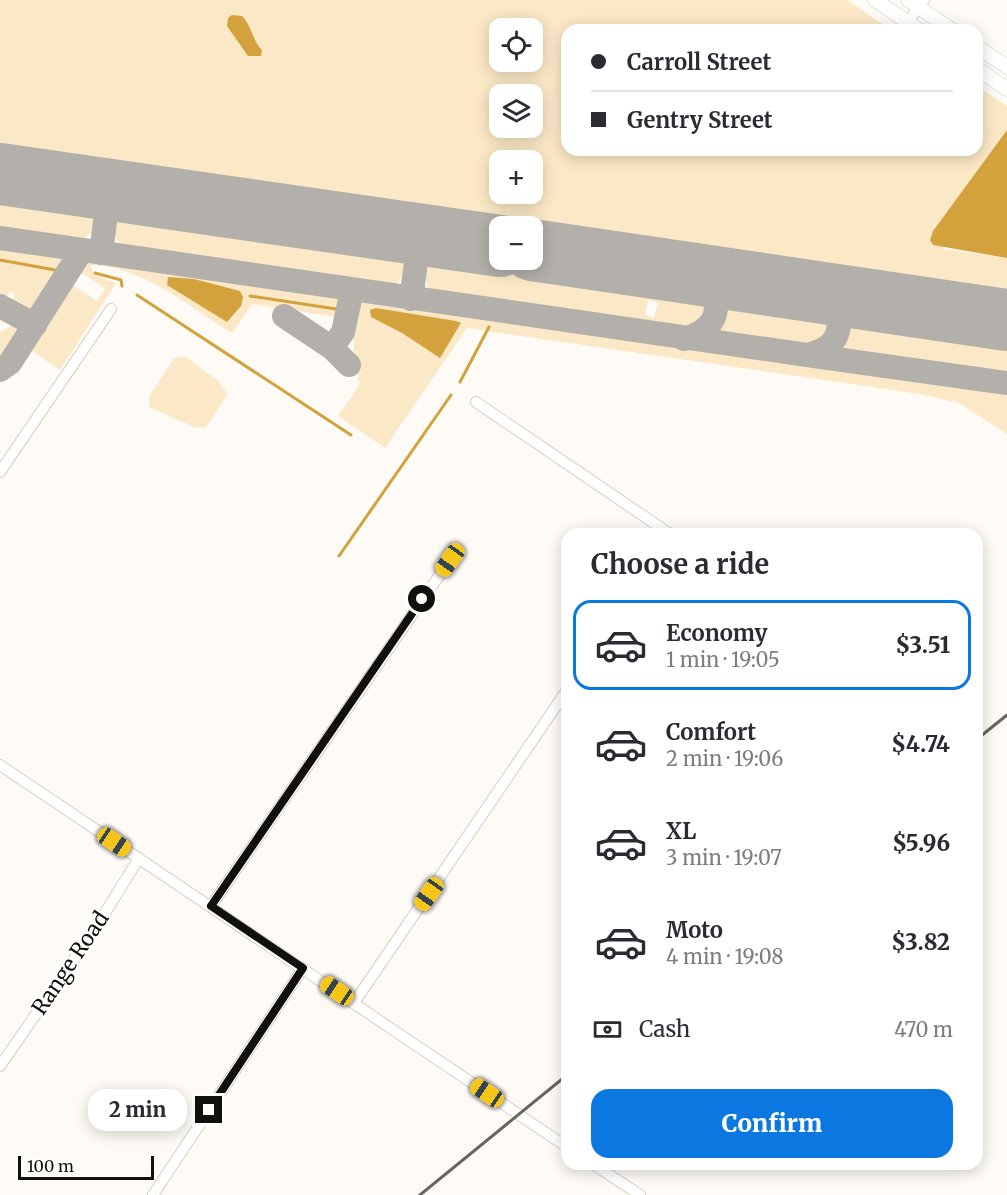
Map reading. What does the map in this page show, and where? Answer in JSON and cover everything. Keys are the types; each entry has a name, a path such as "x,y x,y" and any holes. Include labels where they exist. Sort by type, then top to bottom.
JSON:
{"main road":[{"path":"875,0 911,24"},
{"path":"917,3 944,24"},
{"path":"983,51 1007,67"},
{"path":"983,73 1007,89"}],"street":[{"path":"914,24 917,3"},
{"path":"0,472 111,309"},
{"path":"476,402 661,528"},
{"path":"211,906 450,560"},
{"path":"354,1003 561,699"},
{"path":"0,765 561,1142"},
{"name":"Range Road","path":"0,1066 97,926 139,858"},
{"path":"153,1195 303,968"},
{"path":"602,1170 640,1195"}],"shaded area":[{"path":"0,0 847,0 882,24 561,24 561,156 983,156 983,90 1007,106 1007,130 933,231 945,249 1007,258 1007,303 543,236 543,216 489,216 489,229 0,158"},
{"path":"232,15 242,16 245,20 262,50 261,56 248,56 227,26 228,18"},
{"path":"1007,130 1007,258 933,245 930,240 933,231"},
{"path":"0,189 60,197 82,203 91,209 94,215 93,232 77,243 0,232"},
{"path":"131,209 391,246 400,252 406,266 397,285 389,289 124,250 113,234 119,218"},
{"path":"0,245 52,252 62,260 63,272 35,316 30,317 10,306 15,294 10,291 2,303 0,302"},
{"path":"443,254 489,261 489,270 543,269 691,290 700,298 705,311 699,326 685,332 433,295 426,277 428,267","holes":["648,300 658,303 654,318 645,315"]},
{"path":"94,258 331,293 342,302 340,315 336,317 252,304 233,332 230,332 181,299 146,280 128,272 90,265 94,275 116,283 60,370 32,351 30,341 68,282 97,301 105,288 75,269"},
{"path":"168,277 194,279 240,291 243,297 241,306 227,322 167,285"},
{"path":"729,296 821,309 829,320 828,333 820,343 806,348 713,336 724,321"},
{"path":"366,299 1007,390 1007,434 959,403 920,394 467,328 385,448 338,416 360,384 355,356 354,319 358,304","holes":["376,308 461,324 440,357 371,317 370,310"]},
{"path":"376,308 461,323 440,358 402,333 371,317 370,310"},
{"path":"852,313 1007,336 1007,377 837,352 850,331"},
{"path":"19,322 29,327 15,349 0,363 0,332"},
{"path":"186,357 217,380 228,394 206,427 196,428 149,407 150,395 174,358"}],"waterway":[{"path":"0,260 55,270"},
{"path":"95,273 121,280 122,286"},
{"path":"137,295 351,435"},
{"path":"250,296 336,309"},
{"path":"460,382 489,327"},
{"path":"339,556 451,395"}],"taxiway":[{"path":"101,253 109,190"},
{"path":"411,299 420,234"},
{"path":"0,238 807,355 829,345 838,330 835,312 820,293"},
{"path":"0,370 10,363 82,250"},
{"path":"684,339 707,327 716,310 715,301 710,292 692,274"},
{"path":"284,316 332,348 343,332 352,290"},
{"path":"0,306 35,325"},
{"path":"332,348 349,365"},
{"path":"807,355 1007,383"}],"runway":[{"path":"0,174 489,244"},
{"path":"543,252 1007,320"}],"railway":[{"path":"983,734 1007,715"},
{"path":"420,1195 561,1080"}],"route":[{"path":"209,1110 303,968 211,906 422,599"}]}
